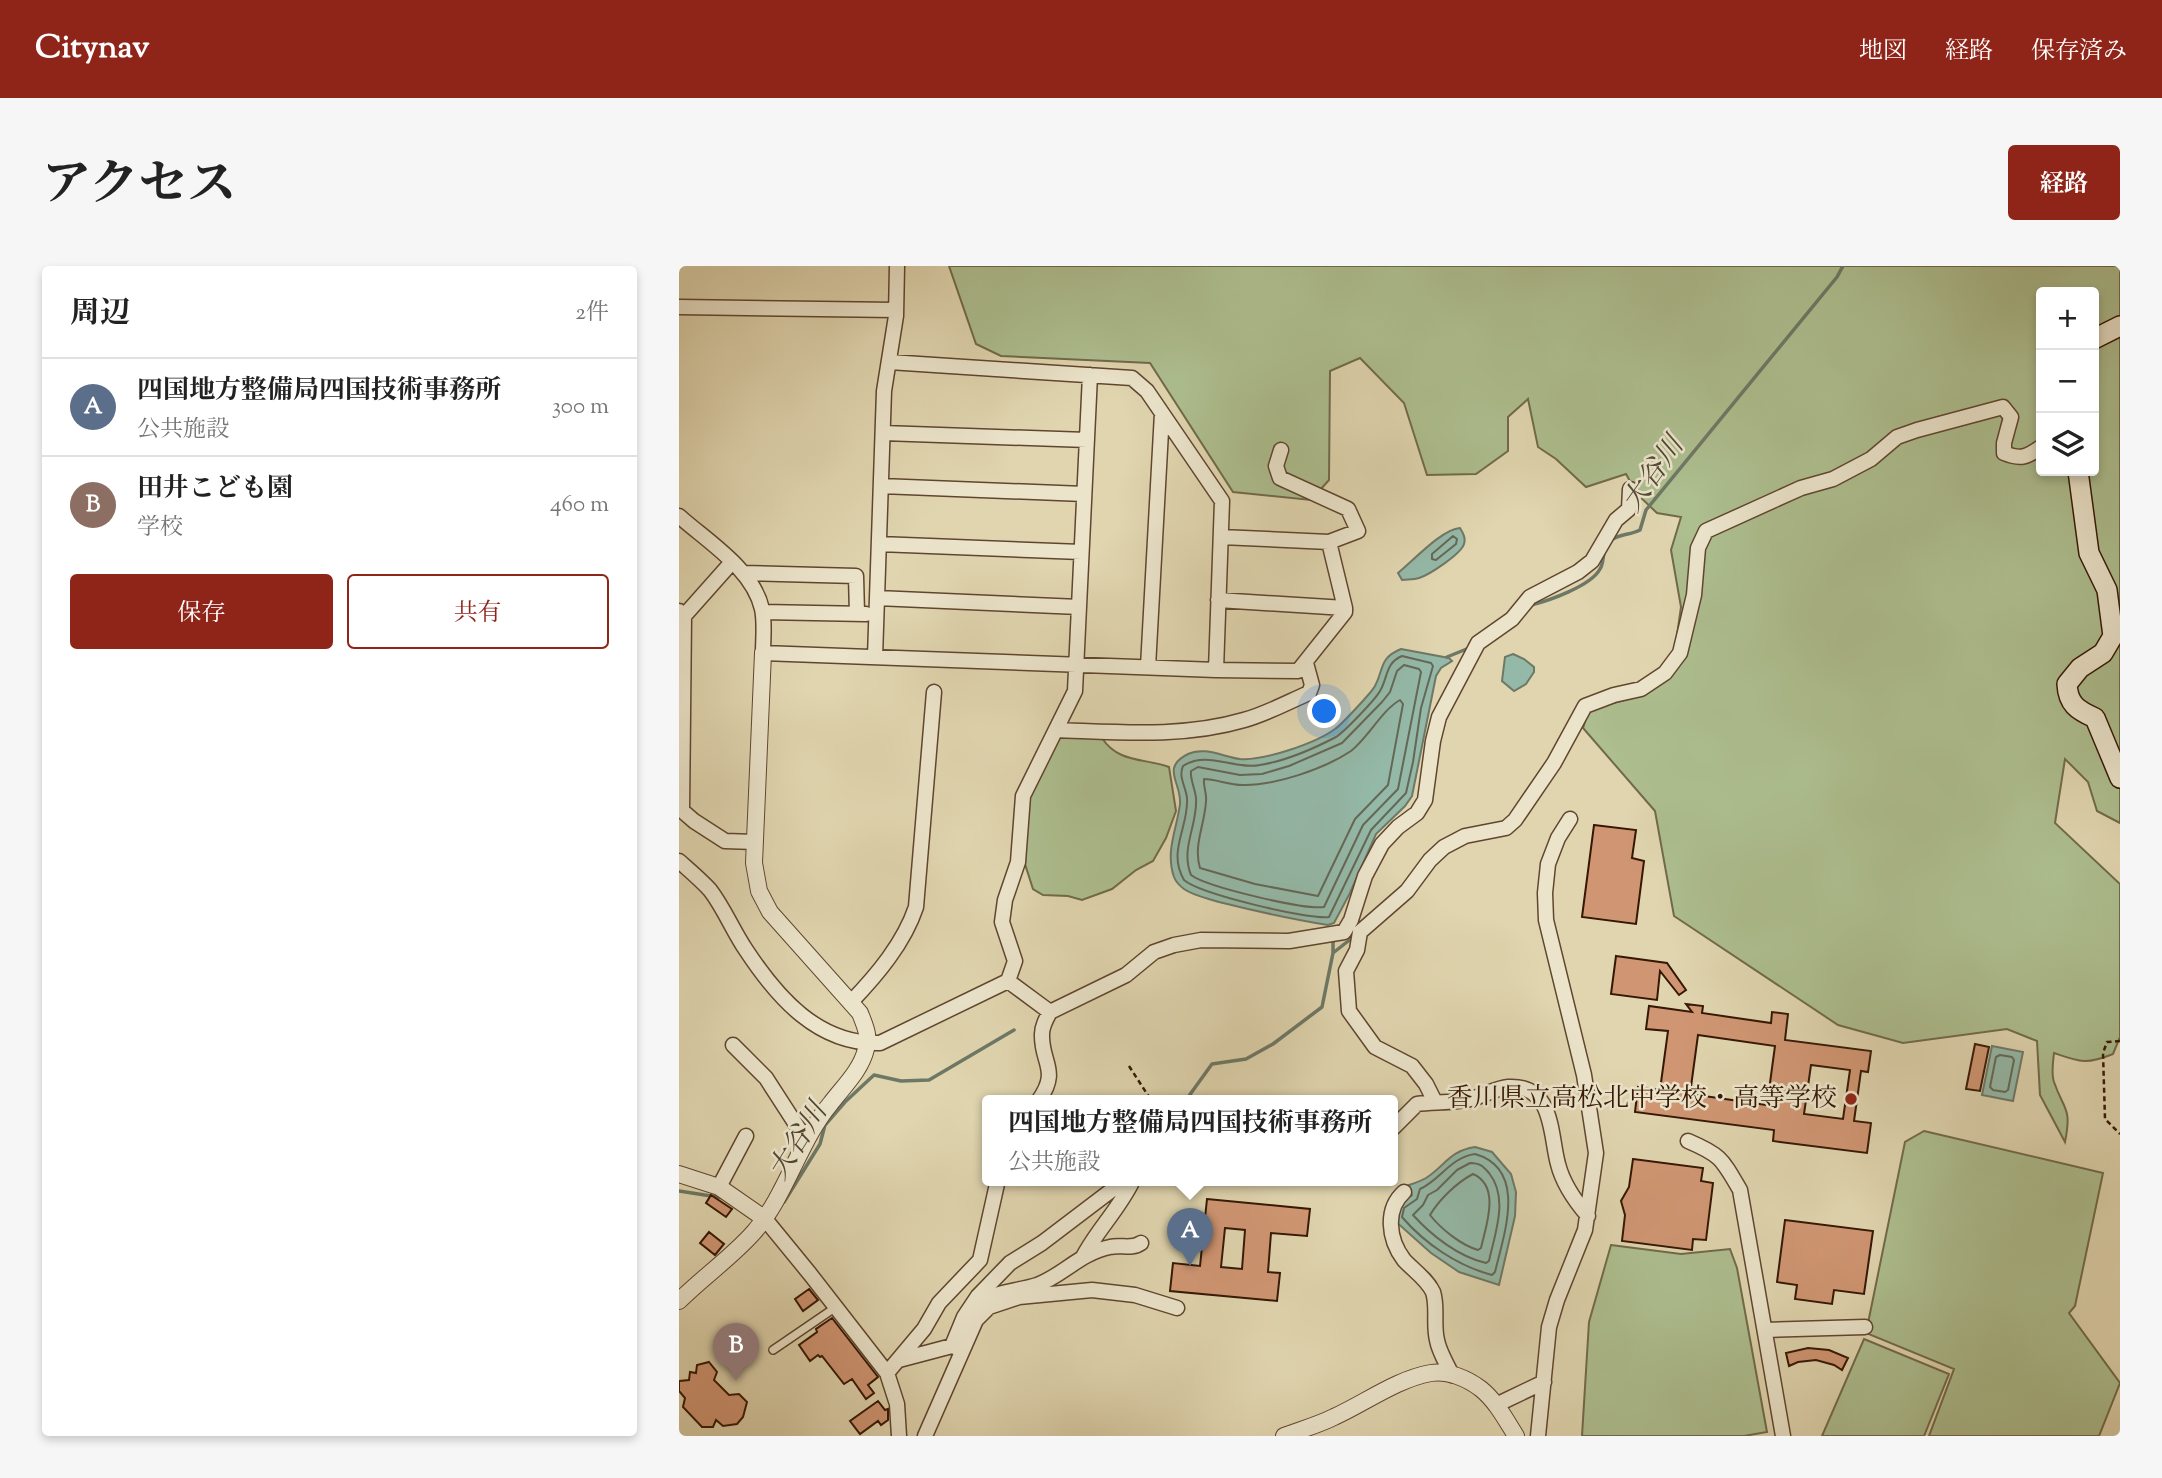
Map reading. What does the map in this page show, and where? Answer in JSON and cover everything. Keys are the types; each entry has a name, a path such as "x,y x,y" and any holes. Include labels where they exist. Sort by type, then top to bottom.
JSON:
{"main road":[{"path":"2099,337 2120,326"},
{"path":"2079,476 2089,553 2107,590 2113,636 2103,653 2080,668 2067,684 2068,699 2077,710 2095,718 2120,778"}],"street":[{"path":"875,657 884,391 896,310 897,266"},
{"path":"679,307 896,310"},
{"path":"889,362 1132,378 1147,391 1222,501 1216,670"},
{"path":"679,860 710,891 746,951 782,998 805,1019 845,1039 867,1044 880,1043 1008,981 1015,961 1002,922 1005,900 1018,862 1023,796 1075,691 1090,375"},
{"path":"1042,1095 1048,1085 1049,1069 1042,1033 1050,1012 1126,975 1154,951 1201,940 1289,941 1360,932 1408,891 1430,860 1444,847 1465,836 1506,828 1554,763 1585,706 1641,688 1665,673 1680,653 1694,594 1697,548 1706,531 1801,488 1833,479 1871,459 1897,437 1917,429 2003,407 2011,417 2004,453 2016,458 2026,458 2036,451"},
{"path":"1148,667 1162,413"},
{"path":"883,433 1087,440"},
{"path":"1221,537 1329,542 1359,531 1348,509 1280,478 1276,466 1281,450"},
{"path":"881,486 1084,494"},
{"path":"1344,933 1365,876 1382,844 1398,827 1417,814 1425,800 1439,717 1478,643 1512,619 1530,597 1578,572 1592,561 1616,520 1629,509 1630,489"},
{"path":"679,516 737,568 758,596 763,612 754,863 759,891 770,912 860,1013 868,1034 862,1063 828,1106 806,1140 765,1219 753,1234 679,1301"},
{"path":"763,653 1298,671 1345,612 1329,542"},
{"path":"879,544 1081,552"},
{"path":"755,842 725,841 681,809 682,613 737,568 856,576 857,614"},
{"path":"877,598 1079,607"},
{"path":"1218,600 1345,608"},
{"path":"763,612 876,614"},
{"path":"1056,730 1153,733 1202,729 1245,720 1309,693 1312,685 1306,663"},
{"path":"851,1002 897,945 909,927 916,907 934,691"},
{"path":"1538,1436 1549,1327 1585,1230 1596,1153 1591,1112 1546,920 1548,864 1558,838 1570,820"},
{"path":"1360,932 1357,950 1346,971 1349,1011 1375,1047 1412,1066 1426,1084 1435,1102"},
{"path":"1008,981 1050,1012"},
{"path":"733,1045 766,1078 806,1140"},
{"path":"1398,1123 1417,1104 1472,1099 1506,1087 1531,1092 1549,1114 1563,1178 1573,1198 1588,1216"},
{"path":"722,1189 746,1136"},
{"path":"1688,1140 1708,1149 1723,1160 1740,1190 1783,1436"},
{"path":"679,1174 722,1189 765,1219 887,1373 897,1404 899,1436"},
{"path":"887,1373 924,1329 939,1303 980,1260 995,1186"},
{"path":"925,1436 958,1348 964,1317 972,1304 1010,1263 1042,1243 1117,1186"},
{"path":"1083,1256 1130,1186"},
{"path":"1404,1192 1395,1201 1390,1216 1392,1231 1399,1252 1431,1288 1435,1298 1437,1340 1451,1375"},
{"path":"972,1304 994,1293 1038,1284 1083,1256 1111,1246 1135,1247 1141,1243"},
{"path":"899,1360 958,1348 976,1320 989,1307 1019,1297 1092,1290 1135,1296 1177,1308"},
{"path":"1765,1330 1865,1326"},
{"path":"1284,1436 1333,1418 1408,1380 1433,1373 1469,1381 1483,1391 1496,1405 1516,1436"},
{"path":"1496,1405 1544,1382"}],"lane":[{"path":"773,1350 835,1307"}],"path":[{"path":"2120,1041 2107,1042 2103,1053 2105,1119 2120,1134"},
{"path":"1129,1066 1148,1095"}],"shaded area":[{"path":"949,266 2120,266 2120,823 2097,811 2088,782 2065,759 2055,823 2120,884 2120,1037 2113,1054 2096,1060 2077,1060 2054,1053 2053,1079 2068,1122 2065,1142 2040,1095 2037,1041 2007,1029 1903,1043 1838,1025 1674,916 1655,811 1583,728 1589,709 1641,696 1672,671 1681,607 1671,550 1681,517 1657,513 1637,494 1626,474 1586,487 1556,459 1538,447 1528,399 1508,417 1508,451 1476,474 1427,475 1404,403 1360,358 1330,371 1329,480 1311,500 1233,492 1150,363 1001,356 976,344"},
{"path":"1061,736 1102,738 1108,746 1124,756 1169,767 1176,811 1166,838 1153,861 1136,870 1112,889 1082,900 1068,896 1043,895 1033,889 1025,864 1028,797 1041,768"},
{"path":"1924,1131 2103,1173 2075,1306 2069,1313 2120,1383 2099,1436 1929,1436 1954,1369 1866,1333 1905,1142"},
{"path":"1611,1245 1681,1254 1730,1249 1737,1268 1767,1432 1744,1436 1582,1436 1589,1322"},
{"path":"1864,1339 1949,1374 1924,1436 1822,1436"}],"water":[{"path":"1460,528 1465,542 1457,553 1424,576 1402,580 1398,573 1419,554 1445,534"},
{"path":"1401,649 1449,658 1452,661 1441,668 1436,676 1412,796 1376,834 1334,923 1328,925 1246,909 1196,895 1181,887 1174,877 1171,858 1180,804 1174,770 1180,759 1201,751 1250,759 1276,754 1316,740 1335,729 1356,708 1375,686 1385,660"},
{"path":"1513,654 1534,667 1534,672 1526,684 1514,691 1502,681 1505,657"},
{"path":"1992,1046 2023,1052 2013,1101 1982,1095"},
{"path":"1475,1147 1492,1152 1511,1174 1516,1192 1515,1216 1499,1285 1459,1272 1431,1253 1394,1220 1398,1204 1412,1195 1409,1185 1426,1178 1459,1152"}],"building":[{"path":"1594,825 1636,830 1632,858 1644,861 1636,924 1582,917"},
{"path":"1616,956 1667,963 1686,990 1679,995 1660,971 1657,1000 1611,994"},
{"path":"1686,1004 1703,1006 1702,1013 1771,1023 1772,1012 1788,1014 1785,1040 1871,1051 1868,1072 1861,1071 1854,1121 1871,1123 1867,1153 1773,1141 1774,1130 1635,1112 1638,1087 1660,1090 1668,1031 1646,1029 1649,1006 1692,1012","holes":["1698,1035 1775,1046 1767,1105 1690,1094","1811,1065 1850,1070 1843,1119 1804,1114"]},
{"path":"1975,1044 1989,1047 1980,1091 1966,1089"},
{"path":"1633,1159 1703,1168 1701,1181 1713,1183 1706,1240 1693,1239 1692,1250 1622,1241 1625,1215 1621,1201 1629,1187"},
{"path":"711,1195 732,1209 726,1217 706,1203"},
{"path":"1207,1199 1310,1209 1307,1236 1271,1233 1268,1272 1280,1273 1277,1301 1170,1291 1173,1263 1200,1266","holes":["1225,1228 1245,1230 1242,1269 1221,1267"]},
{"path":"1785,1220 1873,1231 1864,1294 1834,1290 1832,1304 1795,1299 1797,1285 1777,1282"},
{"path":"709,1232 724,1244 715,1255 700,1243"},
{"path":"809,1289 818,1300 803,1311 795,1299"},
{"path":"832,1318 878,1377 868,1385 874,1393 866,1399 852,1379 844,1384 822,1356 818,1355 810,1361 799,1345"},
{"path":"1808,1348 1829,1350 1848,1358 1842,1370 1816,1360 1789,1366 1786,1353"},
{"path":"709,1362 717,1372 714,1380 729,1395 739,1394 747,1402 743,1417 737,1424 723,1426 716,1420 713,1427 702,1427 683,1407 685,1398 679,1391 679,1381 689,1380 690,1372 696,1373 697,1365"},
{"path":"878,1401 885,1410 888,1409 888,1420 881,1425 878,1421 860,1434 850,1421"}],"waterway":[{"name":"大谷川","path":"1611,540 1640,530 1646,510 1837,277 1843,266"},
{"name":"大谷川","path":"1531,605 1558,596 1588,581 1601,567 1604,553"},
{"path":"1447,657 1469,648"},
{"path":"1190,1095 1212,1064 1246,1059 1273,1044 1322,1007 1333,953 1352,938"},
{"path":"1333,939 1333,953"},
{"name":"大谷川","path":"784,1202 820,1144 825,1125 874,1075 901,1081 929,1080 1014,1030"},
{"name":"大谷川","path":"679,1191 724,1198"}],"place":[{"name":"香川県立高松北中学校・高等学校","path":"1851,1099"},
{"name":"四国地方整備局四国技術事務所","path":"1190,1266"},
{"name":"田井こども園","path":"736,1381"}]}
